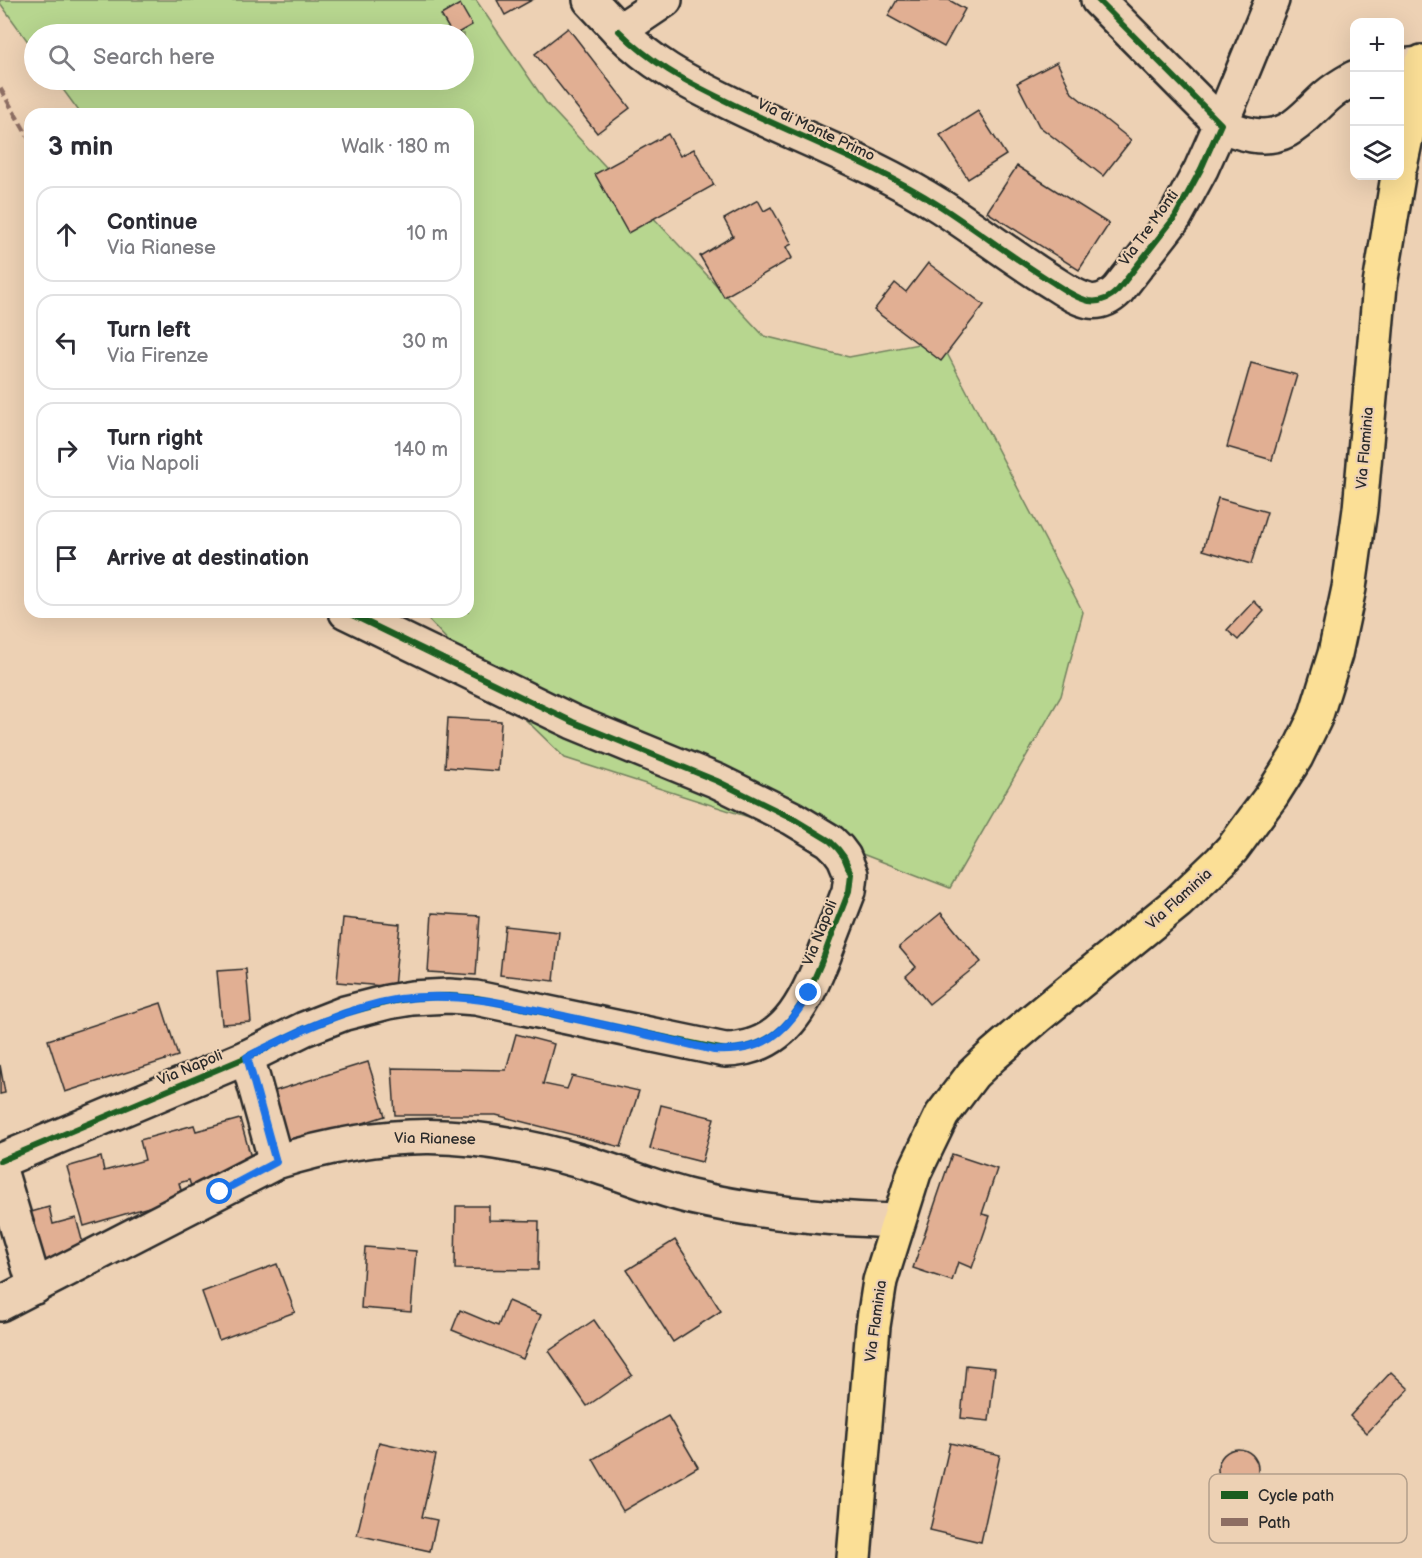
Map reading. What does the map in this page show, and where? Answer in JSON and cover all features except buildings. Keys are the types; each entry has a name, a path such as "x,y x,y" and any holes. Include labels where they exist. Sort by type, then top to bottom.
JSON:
{"main road":[{"path":"1404,147 1422,63"},
{"name":"Via Flaminia","path":"854,1558 875,1304 914,1173 942,1115 973,1074 1037,1017 1178,902 1221,861 1272,795 1307,736 1327,684 1349,588 1361,499 1380,285 1397,180"}],"street":[{"name":"Via di Monte Primo","path":"590,0 650,59 693,84 912,190 1055,284 1082,299 1098,302"},
{"path":"619,31 665,0"},
{"path":"1098,0 1221,124 1243,133 1265,137 1294,127 1327,96 1350,81"},
{"name":"Via Tre Monti","path":"1098,302 1112,296 1118,290 1175,217 1201,169 1272,0"},
{"path":"1404,65 1422,63"},
{"name":"Via Napoli","path":"0,1161 247,1057 304,1029 345,1013 399,1000 448,996 514,1005 714,1050 746,1049 770,1039 798,1011 809,993 849,891 851,874 844,856 830,841 775,809 717,781 562,717 358,618"},
{"path":"247,1057 276,1162"},
{"name":"Via Rianese","path":"0,1304 276,1162 313,1151 385,1138 462,1137 508,1144 559,1155 668,1191 724,1204 793,1215 898,1221"},
{"path":"0,1170 35,1287"}],"green space":[{"path":"0,0 476,0 547,104 764,336 849,357 940,340 1083,612 1061,696 950,888 857,852 565,758 488,683 427,618 474,618 474,108 77,108 63,90 474,90 474,24 24,24 24,36"}],"marked path":[{"path":"0,88 24,130"}],"cycle path":[{"path":"619,31 655,62 681,78 888,176 940,206 1069,292 1084,300 1101,301 1118,290 1175,217 1201,169 1221,124 1098,0"},
{"path":"0,1161 247,1057 304,1029 345,1013 388,1002 449,996 476,998 725,1050 746,1048 763,1042 790,1021 800,1007 824,956 849,891 851,874 844,857 830,841 792,818 717,781 573,722 358,618"}],"route":[{"path":"220,1192 276,1162 247,1057 324,1020 367,1006 411,998 436,996 476,998 714,1050 735,1050 755,1047 770,1039 793,1018 809,993"}]}
